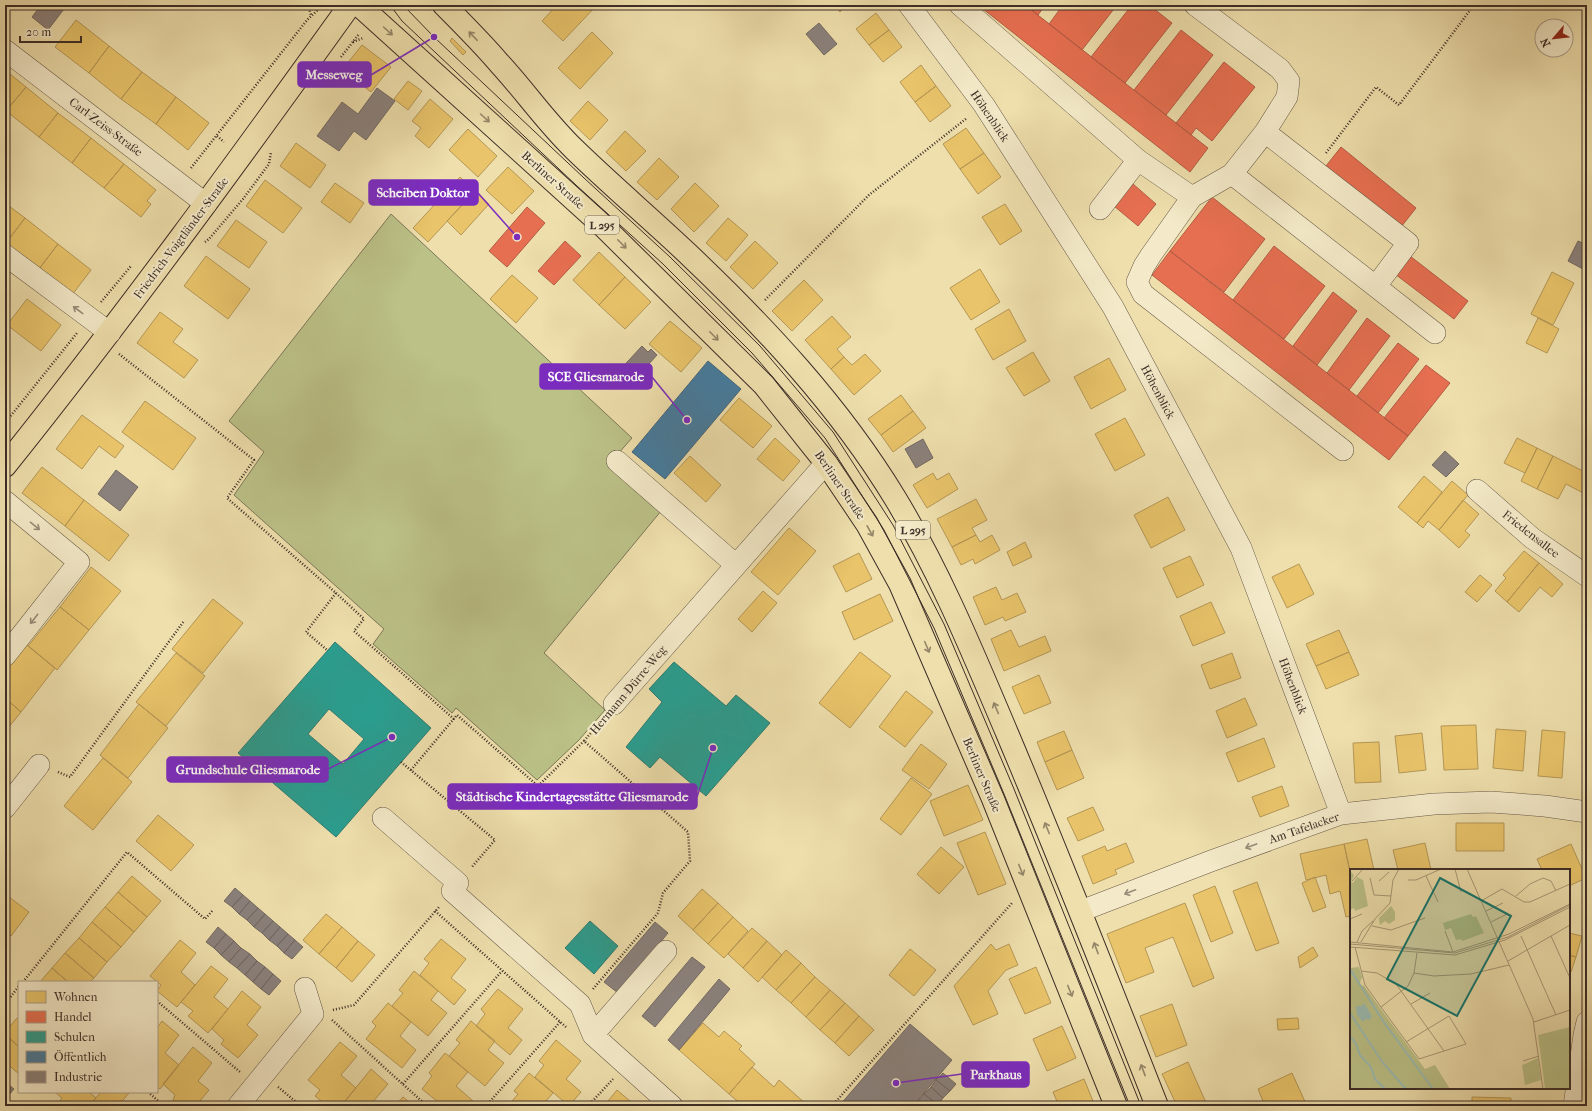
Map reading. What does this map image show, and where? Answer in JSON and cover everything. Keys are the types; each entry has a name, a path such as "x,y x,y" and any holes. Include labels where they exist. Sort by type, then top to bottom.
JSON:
{"main road":[{"name":"Friedrich-Voigtländer-Straße","path":"8,457 114,343 206,204 350,5"},
{"name":"Berliner Straße","path":"359,5 601,224 764,385 826,463 867,524 900,584 992,799 1116,1106"},
{"name":"L 295","path":"444,5 500,64 570,146 685,251 750,314 800,369 851,432 895,498 932,565 980,670 1081,911 1157,1106"}],"street":[{"name":"Höhenblick","path":"909,5 984,106 1113,307 1241,548 1341,814"},
{"path":"960,5 1138,160 1192,196"},
{"path":"1195,5 1280,69 1289,81 1287,97 1265,132 1232,174 1192,196 1144,266 1137,282 1142,294 1343,450"},
{"name":"Carl-Zeiss-Straße","path":"5,50 206,204"},
{"path":"1265,132 1408,244 1376,286"},
{"path":"1100,209 1138,160"},
{"path":"1232,174 1435,333"},
{"path":"5,255 88,318 114,343"},
{"path":"618,461 736,565"},
{"name":"Hermann-Dürre-Weg","path":"614,704 826,463"},
{"name":"Friedensallee","path":"1477,490 1532,538 1587,576"},
{"path":"5,501 79,562 5,656"},
{"path":"5,808 39,765"},
{"name":"Am Tafelacker","path":"1081,911 1211,861 1341,814 1434,804 1491,802 1545,806 1587,812"},
{"path":"383,818 580,1004 593,1035 672,1106"},
{"path":"593,1035 666,951"},
{"path":"238,1106 264,1084 318,1013 305,988"},
{"path":"1574,1106 1587,1022"}],"path":[{"path":"308,5 311,15"},
{"path":"186,188 190,171 216,136 311,15 323,5"},
{"path":"1313,171 1376,87 1398,105 1474,5"},
{"path":"244,100 248,102"},
{"path":"760,305 869,195 984,106"},
{"path":"216,136 224,142"},
{"path":"264,162 269,164"},
{"path":"238,195 243,199"},
{"path":"5,423 132,264"},
{"path":"114,343 254,460 227,498 364,619 354,631 454,719"},
{"path":"327,650 306,632 336,593"},
{"path":"39,765 70,777 184,621"},
{"name":"Hermann-Dürre-Weg","path":"592,991 658,913 663,893 690,861 688,832 584,741 614,704"},
{"path":"411,770 457,716 538,786 584,741"},
{"path":"318,1013 354,1005 495,840 401,762"},
{"path":"23,981 127,852 206,919 214,910"},
{"path":"832,1106 1027,886"},
{"path":"435,911 567,1028 593,1035"},
{"path":"403,1084 502,971"},
{"path":"5,1004 18,987"},
{"path":"158,1002 264,1084 301,1106"},
{"path":"318,1013 427,1106"},
{"path":"486,1106 560,1022"},
{"path":"588,1106 611,1081"},
{"path":"149,1093 164,1106"}],"green space":[{"path":"391,214 632,438 609,464 661,511 544,653 605,710 579,740 537,780 456,708 452,713 373,644 384,629 234,495 264,452 229,421"}],"building: Wohnen":[{"path":"557,5 597,5 563,41 542,21"},
{"path":"833,5 847,5 840,12"},
{"path":"876,13 889,30 869,45 856,29"},
{"path":"76,20 109,46 89,73 55,47"},
{"path":"889,30 902,47 883,62 869,45"},
{"path":"592,32 613,53 580,89 558,68"},
{"path":"452,38 466,52 463,55 450,41"},
{"path":"362,45 391,67 371,92 342,70"},
{"path":"109,46 142,72 121,99 89,73"},
{"path":"921,65 936,86 915,102 900,82"},
{"path":"5,70 26,87 6,111 5,110"},
{"path":"142,72 176,97 156,124 121,99"},
{"path":"408,81 422,91 408,110 394,99"},
{"path":"936,86 951,106 930,122 915,102"},
{"path":"26,87 58,113 39,137 6,111"},
{"path":"176,97 209,123 188,150 156,124"},
{"path":"430,99 453,119 429,148 415,136 421,128 412,121"},
{"path":"588,101 608,120 590,140 570,121"},
{"path":"58,113 91,138 72,163 39,137"},
{"path":"966,128 984,153 960,169 943,144"},
{"path":"468,129 497,156 478,177 449,150"},
{"path":"625,131 646,151 626,171 606,152"},
{"path":"91,138 124,164 104,188 72,163"},
{"path":"296,143 326,165 310,188 280,166"},
{"path":"984,153 1001,177 978,194 960,169"},
{"path":"659,158 679,177 657,200 637,182"},
{"path":"124,164 156,190 147,201 151,204 141,217 104,188"},
{"path":"508,167 534,191 512,214 486,190"},
{"path":"460,177 475,191 428,242 413,228"},
{"path":"265,180 302,208 283,233 246,206"},
{"path":"335,183 364,203 350,223 321,202"},
{"path":"695,183 719,206 694,232 671,209"},
{"path":"475,191 489,204 461,235 447,221"},
{"path":"5,203 25,218 6,243 5,242"},
{"path":"1005,204 1022,231 1000,245 982,217"},
{"path":"25,218 58,244 39,269 6,243"},
{"path":"728,218 748,235 726,261 706,243"},
{"path":"236,220 267,242 249,268 217,246"},
{"path":"755,241 778,263 753,289 730,267"},
{"path":"58,244 91,270 72,295 39,269"},
{"path":"599,252 625,277 599,305 573,280"},
{"path":"206,256 250,289 228,319 184,286"},
{"path":"980,269 1000,302 971,320 950,288"},
{"path":"1552,272 1574,283 1553,325 1531,314"},
{"path":"512,275 538,298 516,323 490,299"},
{"path":"625,277 651,302 625,329 599,305"},
{"path":"804,280 823,300 792,331 772,311"},
{"path":"27,299 61,325 41,351 7,325"},
{"path":"1009,309 1026,341 993,360 975,329"},
{"path":"160,312 183,329 173,342 198,360 184,378 137,343"},
{"path":"832,316 851,337 837,349 844,357 831,369 805,340"},
{"path":"1538,318 1559,329 1547,353 1526,343"},
{"path":"670,321 702,348 681,372 649,344"},
{"path":"1033,352 1050,381 1024,396 1006,368"},
{"path":"865,354 881,371 854,395 831,369 844,357 852,365"},
{"path":"1109,358 1126,390 1091,409 1074,377"},
{"path":"901,395 913,411 881,435 868,419"},
{"path":"739,398 772,426 753,448 720,420"},
{"path":"145,401 196,438 173,470 122,432"},
{"path":"913,411 926,428 893,452 881,435"},
{"path":"82,415 124,446 115,458 99,446 82,469 56,449"},
{"path":"1125,418 1145,455 1115,471 1095,434"},
{"path":"775,438 800,461 783,481 757,459"},
{"path":"1517,438 1537,448 1525,473 1504,463"},
{"path":"1537,448 1553,456 1537,489 1521,481"},
{"path":"690,456 721,485 706,502 674,473"},
{"path":"1553,456 1587,473 1587,495 1566,484 1558,499 1537,489"},
{"path":"42,467 84,500 65,526 22,493"},
{"path":"933,473 937,480 949,473 958,489 927,508 913,485"},
{"path":"1424,476 1442,492 1417,523 1398,507"},
{"path":"1452,481 1468,495 1439,530 1428,521 1423,528 1417,523"},
{"path":"1168,497 1185,530 1151,548 1134,515"},
{"path":"976,499 987,520 972,528 976,535 952,547 937,519"},
{"path":"84,500 129,535 109,561 65,526"},
{"path":"1463,500 1479,514 1465,531 1470,535 1459,548 1439,530"},
{"path":"789,528 816,551 778,595 751,572"},
{"path":"976,535 980,542 992,535 1000,550 975,564 973,559 961,565 952,547"},
{"path":"1025,542 1032,557 1013,566 1007,552"},
{"path":"1524,551 1539,563 1507,602 1495,591 1506,578 1503,575"},
{"path":"859,553 872,579 846,592 833,566"},
{"path":"1190,556 1204,585 1177,598 1163,568"},
{"path":"1539,563 1563,584 1552,597 1540,587 1519,612 1507,602"},
{"path":"1299,564 1314,594 1287,608 1272,577"},
{"path":"91,567 121,591 89,630 60,607"},
{"path":"1480,575 1492,585 1477,602 1465,592"},
{"path":"996,587 1002,600 1017,593 1026,612 1005,621 1003,617 985,625 973,597"},
{"path":"763,591 777,603 752,632 738,619"},
{"path":"880,594 893,621 854,640 842,612"},
{"path":"213,599 243,623 203,673 172,649"},
{"path":"1211,602 1225,633 1193,646 1180,616"},
{"path":"60,607 89,630 57,670 28,646"},
{"path":"1011,630 1019,647 1045,636 1051,651 1004,671 991,639"},
{"path":"1339,630 1349,652 1316,666 1306,644"},
{"path":"26,644 55,668 21,712 5,698 5,670"},
{"path":"860,652 891,676 850,728 819,703"},
{"path":"1349,652 1359,675 1326,689 1316,666"},
{"path":"176,653 205,676 166,726 136,702"},
{"path":"1232,653 1241,678 1210,689 1201,665"},
{"path":"1039,675 1051,703 1024,714 1012,687"},
{"path":"906,691 933,712 905,747 879,727"},
{"path":"5,698 21,712 5,732"},
{"path":"1245,698 1257,725 1227,738 1216,711"},
{"path":"139,704 168,728 128,778 100,755"},
{"path":"1476,725 1478,769 1444,770 1441,726"},
{"path":"1496,729 1526,731 1523,771 1493,768"},
{"path":"1542,730 1565,732 1562,778 1538,776"},
{"path":"1064,731 1072,750 1045,762 1037,742"},
{"path":"1422,733 1426,770 1399,773 1395,736"},
{"path":"1264,738 1275,767 1238,782 1226,753"},
{"path":"1379,742 1381,782 1355,783 1353,743"},
{"path":"921,744 947,764 929,789 902,770"},
{"path":"1072,750 1084,778 1057,790 1045,762"},
{"path":"103,758 132,782 93,830 64,806"},
{"path":"911,778 932,794 901,835 880,819"},
{"path":"968,785 983,820 944,836 930,801"},
{"path":"1282,786 1289,806 1260,817 1252,797"},
{"path":"1093,807 1104,830 1078,841 1067,818"},
{"path":"158,815 194,845 171,871 136,841"},
{"path":"1456,823 1504,823 1504,851 1456,851"},
{"path":"985,832 1006,884 978,895 957,843"},
{"path":"1367,839 1374,869 1350,869 1350,871 1344,844"},
{"path":"1126,843 1134,862 1115,870 1117,874 1093,884 1082,856 1105,846 1107,851"},
{"path":"1425,843 1431,869 1398,869 1393,850"},
{"path":"1344,844 1350,871 1350,916 1346,917 1340,891 1330,894 1326,875 1306,880 1300,854"},
{"path":"1571,844 1586,878 1570,886 1570,869 1542,869 1537,859"},
{"path":"941,847 964,867 939,894 917,874"},
{"path":"132,876 161,901 147,917 118,892"},
{"path":"1315,877 1326,907 1313,912 1302,883"},
{"path":"1257,882 1279,943 1256,951 1233,891"},
{"path":"1215,886 1233,933 1211,942 1193,895"},
{"path":"702,889 718,903 693,930 678,916"},
{"path":"118,892 147,917 134,932 105,907"},
{"path":"5,894 29,912 11,936 5,931"},
{"path":"718,903 733,917 708,944 693,930"},
{"path":"1185,903 1214,978 1193,987 1173,937 1145,948 1154,972 1126,983 1107,934"},
{"path":"105,907 134,932 121,947 92,922"},
{"path":"326,914 342,927 319,954 303,940"},
{"path":"733,917 748,931 724,958 708,944"},
{"path":"92,922 121,947 107,962 79,938"},
{"path":"342,927 358,941 336,968 319,954"},
{"path":"752,928 767,941 743,968 728,954"},
{"path":"1570,933 1582,936 1576,957 1570,955"},
{"path":"79,938 107,962 94,978 65,953"},
{"path":"441,939 466,959 451,978 466,990 454,1005 420,975 429,963 424,959"},
{"path":"180,940 196,953 181,972 195,985 177,1007 158,992 161,985 150,976"},
{"path":"358,941 375,955 352,982 336,968"},
{"path":"767,941 782,955 758,982 743,968"},
{"path":"991,944 996,950 1009,944 1018,965 1006,970 988,991 998,1014 973,1025 954,986"},
{"path":"1313,947 1318,956 1300,968 1298,957"},
{"path":"910,949 936,970 914,996 889,975"},
{"path":"786,950 801,963 776,990 762,977"},
{"path":"65,953 94,978 91,981 67,981 52,968"},
{"path":"1570,955 1576,957 1570,972"},
{"path":"801,963 815,977 791,1003 776,990"},
{"path":"211,966 228,979 214,997 228,1009 208,1033 188,1016 193,1011 181,1002"},
{"path":"1036,967 1051,1003 1025,1014 1009,979"},
{"path":"52,968 67,981 41,981"},
{"path":"414,971 438,991 431,1000 447,1013 428,1036 392,1006 403,993 399,990"},
{"path":"815,977 830,990 806,1017 791,1003"},
{"path":"498,989 523,1009 508,1028 522,1040 510,1055 476,1026 485,1014 481,1009"},
{"path":"830,990 845,1003 820,1030 806,1017"},
{"path":"242,991 261,1007 247,1025 258,1035 238,1058 221,1044 224,1040 212,1029"},
{"path":"388,1003 411,1022 400,1036 416,1050 402,1068 366,1039 376,1026 372,1022"},
{"path":"845,1003 859,1016 835,1043 820,1030"},
{"path":"1172,1004 1187,1045 1156,1057 1140,1016"},
{"path":"859,1016 874,1030 849,1056 835,1043"},
{"path":"18,1018 18,1046 5,1034 5,1032"},
{"path":"1298,1018 1299,1029 1278,1030 1277,1019"},
{"path":"162,1021 179,1035 165,1053 179,1065 160,1089 158,1088 158,1027"},
{"path":"471,1021 495,1041 488,1050 504,1063 485,1086 449,1056 460,1043 456,1040"},
{"path":"703,1023 719,1037 724,1031 742,1046 739,1049 755,1064 729,1094 679,1050"},
{"path":"1062,1026 1076,1058 1047,1071 1033,1039"},
{"path":"5,1034 18,1046 18,1073 5,1062"},
{"path":"556,1040 581,1061 566,1079 581,1092 569,1106 535,1077 544,1065 539,1061"},
{"path":"340,1042 357,1056 341,1075 356,1088 341,1106 327,1106 315,1096 320,1090 308,1080"},
{"path":"193,1047 212,1063 198,1081 209,1090 196,1106 180,1106 173,1100 175,1095 163,1084"},
{"path":"445,1053 468,1072 456,1086 473,1101 468,1106 443,1106 422,1089 432,1076 429,1073"},
{"path":"1188,1062 1207,1105 1177,1106 1162,1074"},
{"path":"752,1067 774,1087 779,1080 806,1104 804,1106 743,1106 729,1094"},
{"path":"371,1069 388,1084 372,1103 376,1106 341,1106"},
{"path":"529,1073 553,1093 546,1101 552,1106 508,1106 518,1094 514,1091"},
{"path":"1292,1073 1307,1106 1265,1106 1258,1089"},
{"path":"1084,1079 1095,1106 1059,1106 1053,1092"},
{"path":"617,1090 636,1106 604,1106"},
{"path":"56,1093 90,1093 96,1098 89,1106 61,1106 58,1104 62,1098"},
{"path":"100,1093 129,1093 118,1106 89,1106"},
{"path":"403,1097 414,1106 395,1106"},
{"path":"1472,1097 1511,1098 1511,1106 1472,1106"}],"building: Handel":[{"path":"978,5 1025,5 1208,148 1190,172"},
{"path":"1025,5 1045,5 1038,15"},
{"path":"1063,5 1117,5 1082,50 1049,24"},
{"path":"1132,5 1149,5 1172,23 1125,83 1091,57"},
{"path":"1181,30 1213,55 1166,115 1134,90"},
{"path":"1224,62 1255,87 1212,141 1196,128 1191,135 1176,123"},
{"path":"1341,147 1416,208 1401,227 1326,166"},
{"path":"1133,184 1156,204 1138,226 1114,206"},
{"path":"1212,197 1265,239 1224,292 1170,251"},
{"path":"527,207 545,223 507,267 489,251"},
{"path":"565,241 581,256 554,285 538,271"},
{"path":"1274,246 1325,286 1284,339 1233,300"},
{"path":"1170,251 1408,436 1389,460 1152,275"},
{"path":"1410,256 1468,301 1454,319 1395,274"},
{"path":"1333,292 1357,311 1317,365 1293,346"},
{"path":"1367,318 1390,336 1349,390 1327,373"},
{"path":"1398,343 1419,359 1378,413 1357,396"},
{"path":"1426,365 1450,383 1408,436 1384,418"}],"building: Schulen":[{"path":"335,642 431,728 336,837 238,753","holes":["329,709 364,739 343,764 308,734"]},
{"path":"674,662 726,706 736,695 770,723 706,796 660,757 650,768 626,747 662,702 649,689"},
{"path":"590,921 618,946 594,974 565,948"}],"building: Öffentlich":[{"path":"708,361 741,389 665,479 632,452"}],"building: Industrie":[{"path":"41,5 67,5 48,30 32,17"},
{"path":"819,23 837,44 824,55 806,34"},
{"path":"377,88 395,101 366,140 354,131 339,151 317,136 342,102 358,114"},
{"path":"1578,241 1587,245 1587,261 1583,269 1568,261"},
{"path":"642,346 648,352 651,349 657,355 630,385 617,373"},
{"path":"923,439 933,458 916,468 905,449"},
{"path":"1445,451 1459,464 1446,477 1432,465"},
{"path":"116,470 138,487 120,511 98,494"},
{"path":"235,888 243,895 232,907 224,901"},
{"path":"243,895 250,901 239,914 232,907"},
{"path":"250,901 258,908 247,920 239,914"},
{"path":"258,908 265,914 254,927 247,920"},
{"path":"265,914 273,921 262,933 254,927"},
{"path":"273,921 280,927 269,940 262,933"},
{"path":"655,922 668,933 618,993 604,982"},
{"path":"218,927 226,934 214,948 206,942"},
{"path":"280,927 288,934 277,946 269,940"},
{"path":"226,934 234,941 221,955 214,948"},
{"path":"288,934 295,940 284,953 277,946"},
{"path":"295,940 303,947 292,959 284,953"},
{"path":"234,941 241,948 229,962 221,955"},
{"path":"241,948 250,954 237,968 229,962"},
{"path":"250,954 257,961 245,975 237,968"},
{"path":"692,957 705,967 655,1027 642,1016"},
{"path":"257,961 265,967 253,982 245,975"},
{"path":"265,967 273,974 261,989 253,982"},
{"path":"273,974 281,981 269,995 261,989"},
{"path":"719,979 730,989 679,1050 668,1040"},
{"path":"910,1024 952,1060 913,1106 839,1106"},
{"path":"943,1073 956,1084 950,1091 936,1080"},
{"path":"936,1080 950,1091 943,1098 931,1087"},
{"path":"5,1082 14,1089 8,1096 5,1094"},
{"path":"931,1087 943,1098 938,1105 924,1094"},
{"path":"924,1094 938,1105 924,1106 918,1101"},
{"path":"918,1101 924,1106 914,1106"}],"tram line":[{"path":"390,5 402,21 577,186 663,264 752,353 825,438 884,530 934,628 1004,794 1130,1106"},
{"path":"403,5 434,37 670,257 760,346 833,432 893,525 944,624 1014,789 1141,1106"}],"place":[{"name":"Messeweg","path":"434,37"},
{"name":"Scheiben Doktor","path":"517,237"},
{"name":"SCE Gliesmarode","path":"687,420"},
{"name":"Grundschule Gliesmarode","path":"392,737"},
{"name":"Städtische Kindertagesstätte Gliesmarode","path":"713,748"},
{"name":"Parkhaus","path":"896,1083"}]}
